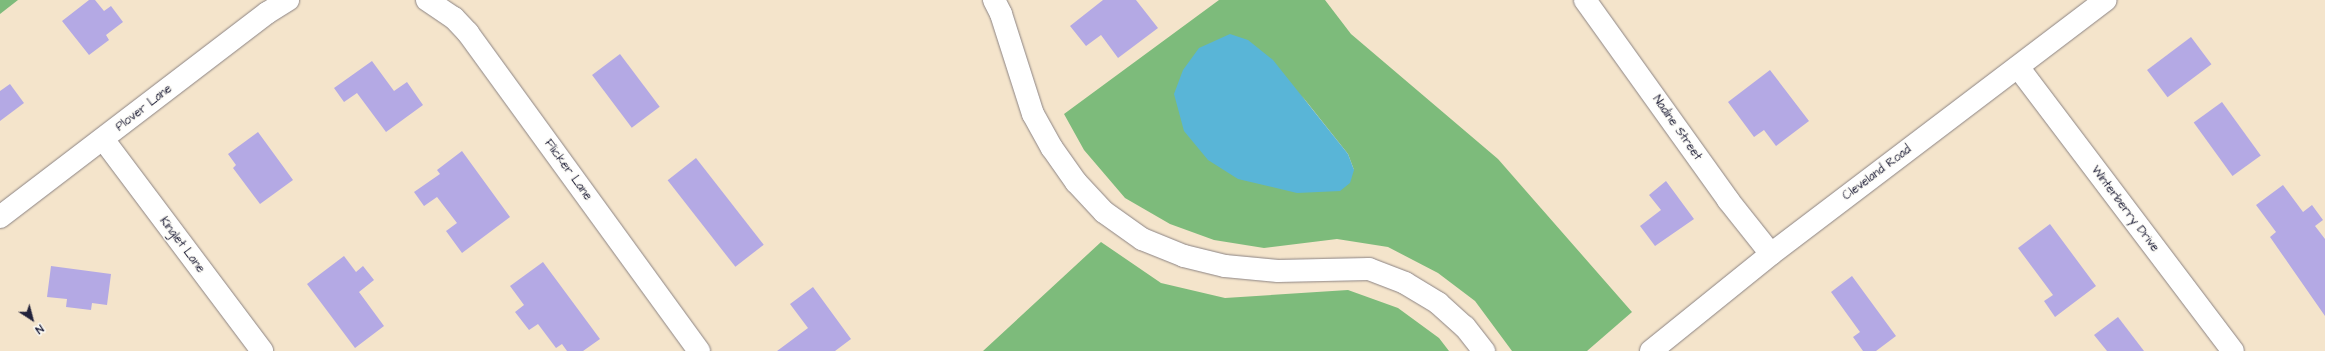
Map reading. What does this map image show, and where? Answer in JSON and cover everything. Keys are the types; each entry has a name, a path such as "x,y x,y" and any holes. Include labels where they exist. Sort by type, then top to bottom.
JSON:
{"street":[{"name":"Plover Lane","path":"0,217 267,13 288,0"},
{"name":"Flicker Lane","path":"427,0 454,18 468,33 699,351"},
{"path":"994,0 1001,14 1033,114 1052,148 1076,182 1104,212 1142,239 1184,256 1225,266 1278,271 1370,269 1405,283 1438,303 1465,327 1484,351"},
{"name":"Nadine Street","path":"1585,0 1728,200 1771,254"},
{"name":"Cleveland Road","path":"1651,351 1771,254 2018,67 2097,3"},
{"name":"Winterberry Drive","path":"2018,67 2233,351"},
{"name":"Kinglet Lane","path":"103,139 262,351"}],"green space":[{"path":"0,0 18,0 0,14"},
{"path":"1219,0 1325,0 1351,34 1498,159 1632,312 1587,351 1512,351 1475,301 1438,273 1388,247 1337,239 1264,248 1214,240 1170,224 1125,198 1084,150 1064,114","holes":["1302,96 1348,154 1354,170"]},
{"path":"1101,242 1161,283 1225,298 1348,290 1398,308 1439,338 1449,351 983,351"}],"water":[{"path":"1230,34 1248,40 1273,60 1348,154 1354,170 1350,183 1340,191 1297,193 1238,179 1208,160 1184,131 1174,94 1183,70 1199,48"}],"building":[{"path":"89,0 95,0 104,11 111,6 123,22 106,35 109,40 89,55 62,21"},
{"path":"1103,0 1136,0 1158,28 1118,58 1101,35 1086,46 1070,26"},
{"path":"2191,37 2211,64 2168,97 2147,70"},
{"path":"620,54 660,107 632,128 592,75"},
{"path":"372,61 394,91 407,82 423,105 386,132 357,93 344,102 334,88"},
{"path":"1770,70 1809,121 1776,146 1764,130 1754,137 1728,102"},
{"path":"10,84 24,103 0,121 0,91"},
{"path":"2222,102 2261,155 2232,176 2194,123"},
{"path":"258,132 293,180 260,204 233,168 236,165 228,154"},
{"path":"462,151 510,217 462,253 446,231 457,223 437,197 424,206 414,192 440,174 437,170"},
{"path":"696,158 764,245 735,267 668,180"},
{"path":"1666,181 1694,219 1655,246 1640,226 1661,210 1649,195"},
{"path":"2283,185 2303,212 2312,205 2323,220 2315,226 2325,239 2325,316 2270,237 2276,232 2256,205"},
{"path":"2050,224 2096,286 2055,317 2044,301 2053,295 2018,248"},
{"path":"344,256 356,272 363,266 374,280 359,292 384,326 355,348 307,284"},
{"path":"543,262 600,339 583,351 567,351 562,344 556,348 538,324 529,330 515,312 524,305 510,286"},
{"path":"51,266 111,274 107,305 92,303 91,310 66,307 67,299 47,297"},
{"path":"1852,276 1896,336 1876,351 1863,351 1853,337 1860,332 1831,292"},
{"path":"813,287 851,339 835,351 777,351 808,328 790,304"},
{"path":"2118,317 2144,351 2107,351 2094,335"}]}
